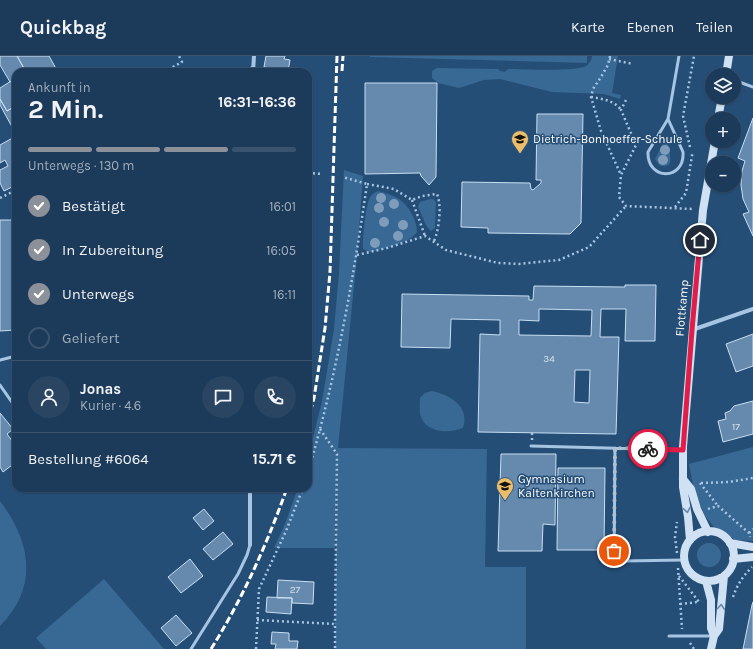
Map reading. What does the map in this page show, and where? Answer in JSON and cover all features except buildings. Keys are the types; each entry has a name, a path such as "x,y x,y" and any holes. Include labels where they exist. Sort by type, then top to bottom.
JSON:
{"street":[{"path":"253,67 254,56"},
{"path":"727,68 729,56"},
{"name":"Flottkamp","path":"684,560 686,546 690,540 683,479 683,450 703,210 714,148"},
{"path":"692,330 753,309"},
{"path":"683,479 691,489 697,509 708,532"},
{"path":"250,492 250,545"},
{"path":"690,540 698,534 708,532 721,535 730,543 753,547"},
{"path":"684,560 687,568 698,579 706,581 718,579 724,576 730,569 734,559 730,543"},
{"path":"734,559 753,557"},
{"path":"711,649 714,636 719,629 724,576"},
{"path":"706,581 711,600 711,628 714,636"}],"lane":[{"path":"668,119 682,152 683,158 682,163 675,171 664,174 653,169 648,158 648,152 668,119 679,56"},
{"path":"741,83 753,87"},
{"path":"0,360 12,357"},
{"path":"0,385 12,402"},
{"path":"532,446 683,450"},
{"path":"615,448 614,566 623,561 684,560"},
{"path":"191,649 238,574 250,545"},
{"path":"669,636 714,636"}],"path":[{"path":"171,68 182,62 179,56"},
{"path":"675,208 686,193 692,156 684,116 694,56"},
{"path":"621,175 600,131 591,97 593,88 601,77 610,58 633,64"},
{"path":"591,97 617,104 636,145 621,175 619,197 626,206"},
{"path":"621,110 626,100"},
{"path":"312,173 322,174"},
{"path":"343,177 367,184 394,189 412,200 425,236 446,250 498,263 519,264 558,260 589,246 626,206 703,210"},
{"path":"312,458 328,401 357,255 367,184"},
{"path":"0,198 12,192"},
{"path":"412,200 422,196 437,194 439,200 438,232 434,241"},
{"path":"357,255 387,248 425,236"},
{"path":"320,429 337,454 335,649"},
{"path":"701,483 729,482 753,478"},
{"path":"256,649 259,589 286,531 301,492"},
{"path":"749,533 753,529"},
{"path":"680,604 699,602"},
{"path":"257,620 335,624"}],"shaded area":[{"path":"587,56 587,63 370,57"},
{"path":"592,56 618,56 612,93 621,95 620,99 604,94 552,92 500,79 484,80 459,88 438,83 432,78 432,71 437,68 498,69 505,72 508,69 560,70 580,68 588,64"},
{"path":"663,143 668,145 670,161 667,166 659,165 655,159"},
{"path":"344,170 363,176 357,255 338,448 487,449 485,567 526,567 526,649 335,649 337,458 335,548 274,548 285,524 297,492 312,492 312,442 322,401 334,329 339,273"},
{"path":"378,191 397,198 406,205 414,218 417,232 414,236 402,242 370,252 363,249 365,222 370,197"},
{"path":"433,199 436,202 435,228 431,231 427,227 418,207 420,202"},
{"path":"432,391 445,395 457,403 464,414 463,428 452,431 440,431 429,427 424,423 420,415 420,398 425,393"},
{"path":"753,447 753,541 735,540 725,532 714,527 705,516 694,490 689,464"},
{"path":"0,501 19,532 24,548 26,564 25,580 21,596 12,611 0,626"},
{"path":"709,543 717,547 721,555 717,563 709,567 701,563 697,555 701,547"},
{"path":"104,579 164,649 46,649 36,638"}],"railway":[{"path":"312,406 325,328 330,272 337,56"},
{"path":"342,71 343,56"},
{"path":"211,649 234,610 254,570 285,492"}],"way so far":[{"path":"614,551 615,448 648,449"}],"place":[{"name":"Dietrich-Bonhoeffer-Schule","path":"520,154"},
{"name":"Gymnasium Kaltenkirchen","path":"505,501"}],"route":[{"path":"648,449 683,450 700,240"}]}
